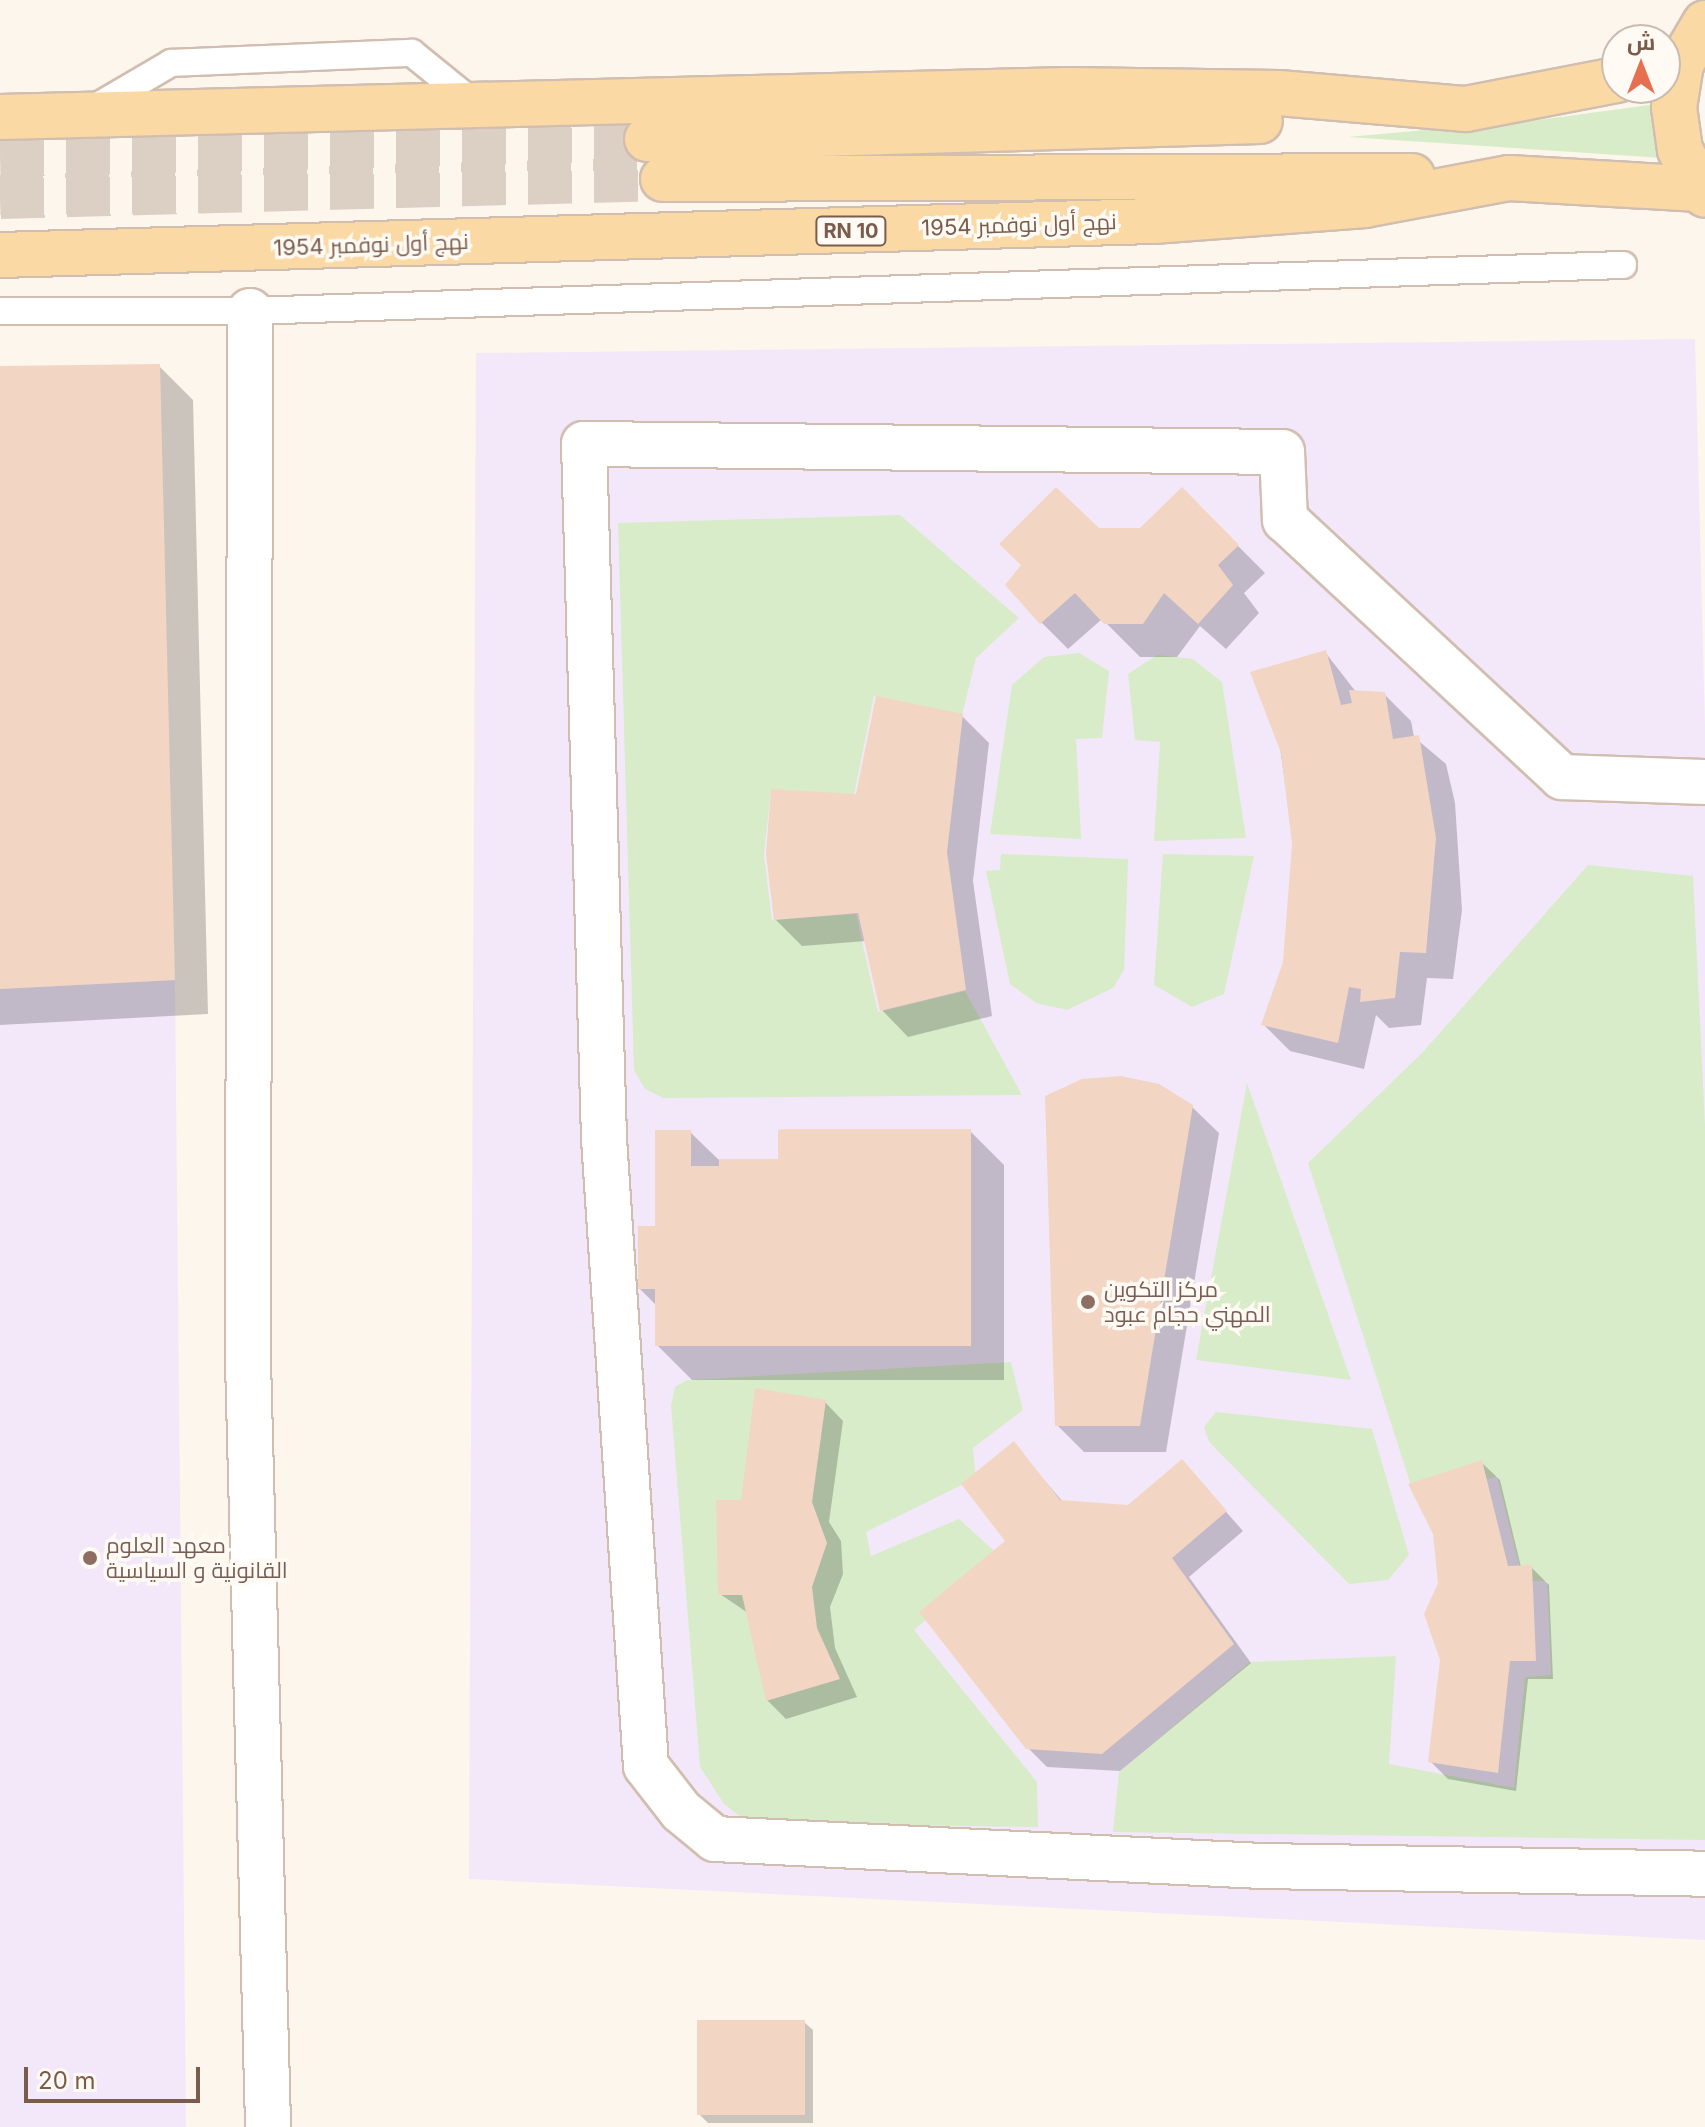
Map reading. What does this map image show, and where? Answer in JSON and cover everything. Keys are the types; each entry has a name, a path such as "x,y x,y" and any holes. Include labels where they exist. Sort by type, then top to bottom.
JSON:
{"main road":[{"path":"1681,41 1704,24"},
{"path":"1702,192 1680,150 1674,107 1681,64 1704,24"},
{"path":"647,139 1466,109 1601,83"},
{"path":"0,117 1067,90 1279,93 1466,109"},
{"name":"RN 10","path":"663,179 1153,172 1509,178"},
{"name":"نهج أول نوفمبر 1954","path":"0,255 1153,221 1365,205 1509,178 1702,192"}],"street":[{"path":"250,311 248,1361 268,2127"},
{"path":"1705,782 1562,777 1285,520 1282,452 584,444 604,1139 646,1766 681,1811 715,1839 1262,1866 1705,1874"}],"lane":[{"path":"0,311 250,311 1623,265"}],"shaded area":[{"name":"مركز التكوين المهني حجام عبود","path":"1695,339 1705,725 1705,1940 469,1879 476,353"},
{"name":"معهد العلوم القانونية و السياسية","path":"175,980 186,2127 0,2127 0,989"}],"green space":[{"path":"1664,104 1663,158 1348,137 1546,119"},
{"path":"900,515 1019,618 976,658 962,715 874,696 854,795 771,790 764,855 772,920 856,914 878,1012 965,991 1022,1095 664,1098 645,1089 634,1070 618,523"},
{"path":"1079,653 1109,671 1102,738 1076,739 1081,839 990,834 1012,685 1044,657"},
{"path":"1157,655 1193,659 1222,682 1246,838 1154,841 1160,742 1135,740 1128,674"},
{"path":"1001,854 1128,859 1124,970 1113,988 1067,1010 1036,1003 1010,984 986,871 1000,870"},
{"path":"1163,854 1254,856 1224,994 1192,1007 1154,985"},
{"path":"1588,865 1693,876 1705,1126 1705,1840 1113,1832 1119,1772 1250,1662 1396,1656 1389,1764 1514,1788 1525,1677 1551,1675 1547,1581 1523,1581 1497,1476 1423,1499 1413,1492 1308,1163 1423,1052"},
{"path":"1247,1083 1351,1380 1196,1360"},
{"path":"1011,1362 1023,1410 973,1448 976,1478 866,1532 871,1556 959,1519 1001,1557 914,1630 1037,1782 1038,1827 749,1823 724,1804 700,1767 671,1405 675,1387 687,1380"},
{"path":"1216,1412 1372,1429 1409,1555 1388,1580 1349,1584 1209,1442 1204,1427"}],"building":[{"path":"160,364 175,980 0,989 0,366"},
{"path":"1056,487 1099,528 1140,528 1182,487 1239,545 1218,565 1233,585 1198,624 1164,593 1143,624 1104,624 1075,593 1040,624 1005,585 1021,565 999,544"},
{"path":"1326,650 1341,705 1352,703 1349,690 1385,692 1393,739 1419,735 1436,838 1426,953 1400,952 1395,998 1360,1002 1361,989 1349,987 1338,1043 1261,1025 1283,962 1292,844 1281,753 1250,672"},
{"path":"876,696 963,714 947,852 966,990 880,1011 858,913 774,920 766,854 771,789 856,794"},
{"path":"1121,1076 1159,1084 1193,1105 1140,1426 1055,1426 1045,1096 1082,1079"},
{"path":"971,1129 971,1346 655,1346 655,1289 638,1289 638,1226 655,1226 655,1130 691,1130 691,1166 719,1166 719,1159 778,1159 778,1130"},
{"path":"755,1388 826,1400 812,1502 827,1543 812,1587 817,1628 840,1679 766,1701 742,1595 718,1595 716,1500 741,1500"},
{"path":"1014,1441 1060,1500 1128,1505 1182,1459 1227,1511 1172,1558 1234,1644 1102,1754 1026,1749 919,1612 1005,1541 961,1484"},
{"path":"1482,1460 1508,1566 1532,1565 1536,1661 1510,1661 1498,1773 1428,1762 1440,1660 1424,1614 1438,1583 1433,1534 1408,1484"},
{"path":"697,2020 805,2020 805,2115 697,2115"}],"tunnel":[{"path":"0,155 647,139"},
{"path":"0,197 663,179"}],"place":[{"name":"مركز التكوين المهني حجام عبود","path":"1088,1302"},
{"name":"معهد العلوم القانونية و السياسية","path":"90,1558"}]}
